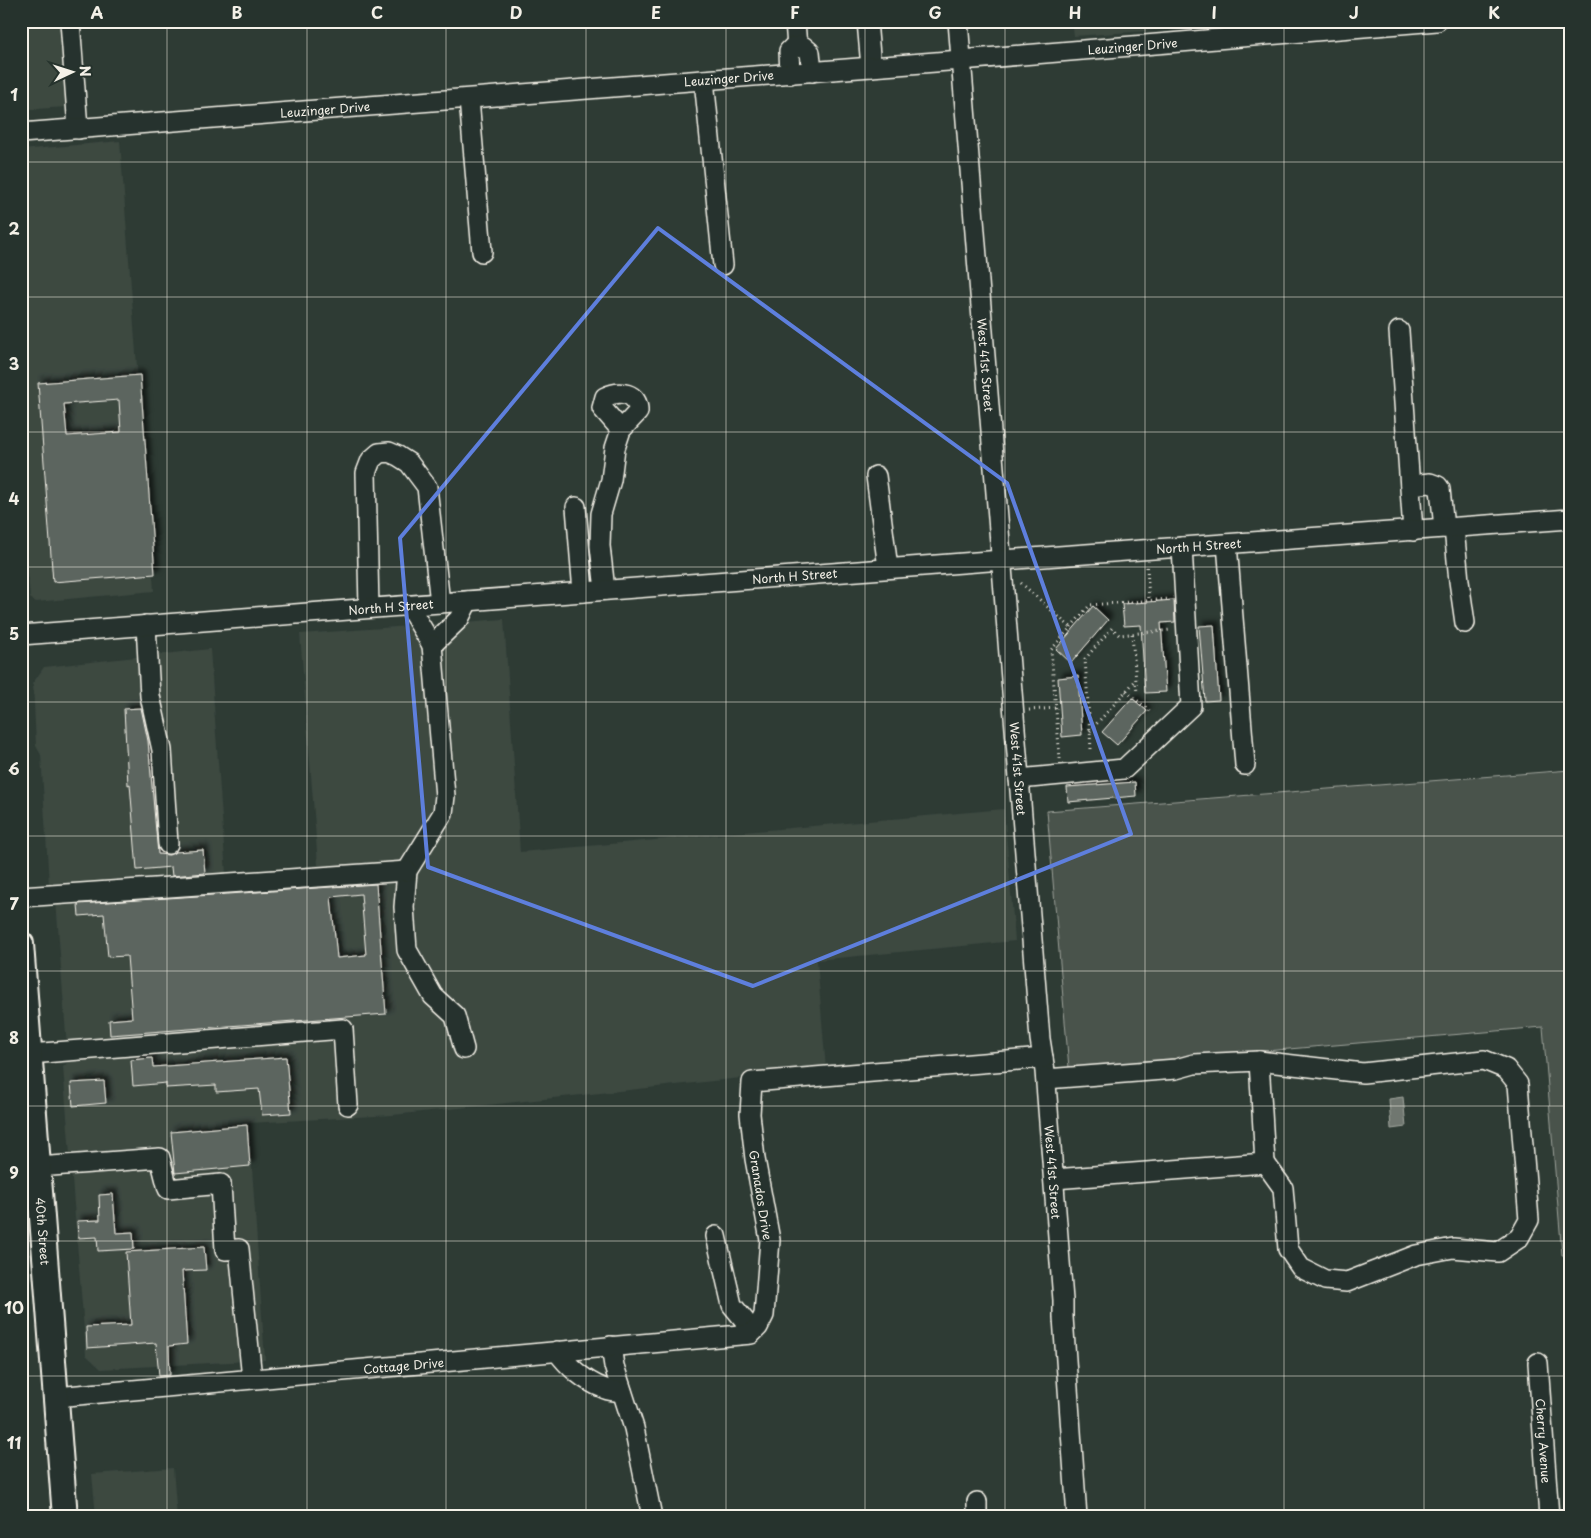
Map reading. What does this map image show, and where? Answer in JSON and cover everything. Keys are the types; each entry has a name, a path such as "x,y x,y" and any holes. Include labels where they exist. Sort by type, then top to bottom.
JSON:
{"main road":[{"name":"40th Street","path":"21,944 66,1517"}],"street":[{"path":"70,21 78,129"},
{"path":"795,21 797,47"},
{"path":"867,21 871,68"},
{"name":"West 41st Street","path":"958,21 1039,1030 1046,1079 1054,1179 1077,1517"},
{"name":"Leuzinger Drive","path":"21,133 871,68 1437,21"},
{"path":"790,74 789,51 793,47 803,46 808,50 812,72"},
{"path":"704,80 723,265"},
{"path":"469,99 482,252"},
{"path":"1400,330 1414,531"},
{"path":"605,590 600,546 600,514 611,480 615,448 621,430"},
{"path":"369,608 366,473 371,460 379,453 389,452 409,463 427,487 440,603"},
{"path":"876,476 888,568"},
{"path":"1410,485 1430,483 1438,486 1440,489 1459,581 1465,624"},
{"path":"576,507 583,592"},
{"name":"North H Street","path":"21,635 888,568 1570,519"},
{"path":"1227,544 1245,766"},
{"path":"1019,778 1124,769 1191,706 1182,547"},
{"path":"432,644 460,620 468,601"},
{"path":"408,605 432,644 445,796 443,813 407,871 404,907 407,950 433,996 455,1016 464,1049"},
{"path":"146,625 150,696 162,750 168,844"},
{"path":"21,897 407,871"},
{"path":"30,1054 343,1029 348,1105"},
{"name":"Granados Drive","path":"748,1334 758,1327 764,1315 770,1240 754,1150 750,1114 752,1082 1043,1058"},
{"path":"1046,1079 1176,1069 1194,1064 1259,1061 1363,1073 1484,1060 1506,1069 1518,1084 1529,1220 1519,1238 1498,1252 1453,1248 1416,1255 1347,1282 1325,1280 1301,1268 1288,1249 1282,1188 1266,1163 1259,1061"},
{"path":"38,1167 160,1158 168,1189 221,1184 225,1250 239,1249 252,1379"},
{"path":"1054,1179 1266,1163"},
{"path":"716,1236 732,1305 745,1321 748,1334"},
{"name":"Cottage Drive","path":"56,1397 748,1334"},
{"path":"611,1346 614,1366 634,1428 652,1517"},
{"path":"558,1351 566,1363 586,1379 604,1389 622,1392"},
{"name":"Cherry Avenue","path":"1538,1363 1550,1517"}],"path":[{"path":"1147,567 1150,600"},
{"path":"1021,583 1070,628"},
{"path":"1062,775 1050,650 1090,605 1185,598"},
{"path":"1091,749 1084,659 1112,628 1118,635 1187,629"},
{"path":"1132,634 1137,693"},
{"path":"1090,731 1136,680"},
{"path":"1126,691 1150,711"},
{"path":"1027,711 1056,708"}],"highlighted area":[{"path":"658,228 1007,483 1131,834 753,986 428,867 400,538"}],"shaded area":[{"path":"21,21 76,21 82,106 21,110"},
{"path":"1072,21 1290,21 1074,36"},
{"path":"120,141 154,591 36,602 30,598 21,487 21,150"},
{"path":"504,619 520,852 1004,809 1015,941 817,960 826,1069 393,1115 249,1123 265,1360 101,1369 86,1355 63,1067 68,1062 55,887 49,885 41,755 36,746 33,683 44,667 210,649 226,874 318,865 300,634"},
{"path":"1570,770 1570,1255 1562,1255 1543,1027 1069,1068 1047,811"},
{"path":"1403,1097 1406,1127 1391,1129 1389,1099"},
{"path":"173,1468 177,1517 96,1517 92,1474"}],"building":[{"path":"140,375 155,574 53,582 38,383","holes":["119,400 121,432 67,436 64,404"]},
{"path":"1174,600 1175,622 1161,623 1166,692 1145,693 1141,625 1124,626 1122,604"},
{"path":"1093,606 1108,620 1071,663 1056,649"},
{"path":"1214,625 1219,700 1205,701 1199,626"},
{"path":"1078,676 1082,735 1062,737 1058,678"},
{"path":"1132,698 1147,711 1117,745 1102,732"},
{"path":"141,708 148,741 158,854 169,855 175,852 203,850 205,873 172,876 171,867 137,870 130,784 128,785 124,709"},
{"path":"1135,782 1136,796 1068,802 1067,787"},
{"path":"376,884 386,1014 110,1035 109,1020 132,1018 127,956 108,957 104,914 79,916 78,904","holes":["361,894 366,955 337,958 331,897"]},
{"path":"286,1057 291,1113 262,1115 259,1089 216,1092 216,1085 166,1088 166,1083 133,1086 131,1060 152,1058 153,1067"},
{"path":"104,1081 106,1103 73,1106 71,1083"},
{"path":"247,1125 250,1166 175,1173 171,1132"},
{"path":"113,1194 116,1233 133,1232 134,1249 98,1251 97,1237 78,1238 77,1221 100,1220 99,1195"},
{"path":"204,1247 206,1270 182,1271 187,1344 169,1346 170,1375 159,1376 156,1343 87,1348 86,1327 131,1325 126,1252"}]}
